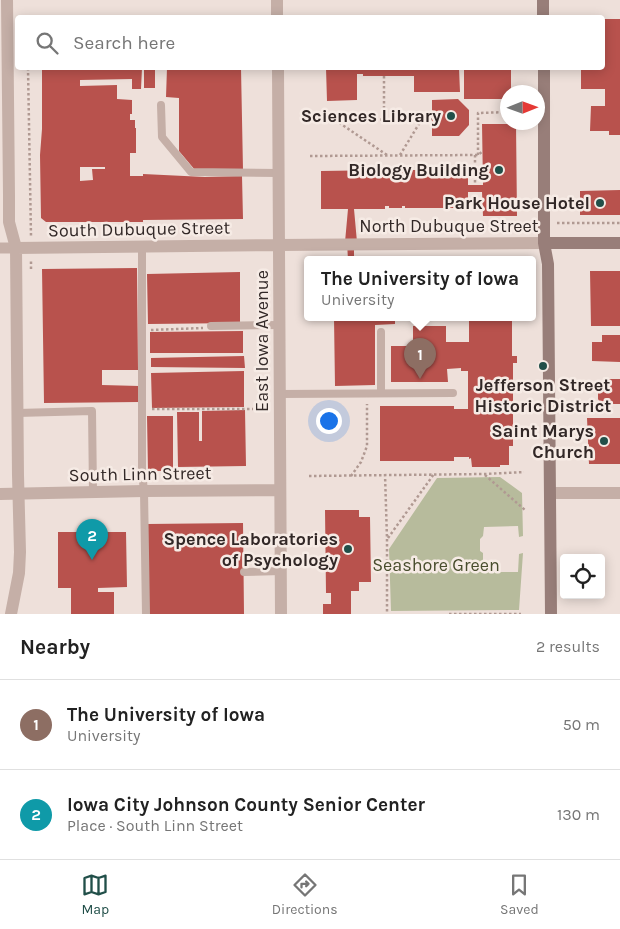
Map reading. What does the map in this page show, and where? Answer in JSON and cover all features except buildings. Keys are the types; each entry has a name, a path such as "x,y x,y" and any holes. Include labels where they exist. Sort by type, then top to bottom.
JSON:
{"main road":[{"path":"543,0 543,15"},
{"path":"544,70 544,243 548,264 551,614"},
{"name":"North Dubuque Street","path":"544,243 620,243"}],"street":[{"path":"7,0 9,222 16,248 20,552 19,573 11,614"},
{"path":"277,0 277,15"},
{"name":"East Iowa Avenue","path":"278,70 281,614"},
{"name":"North Dubuque Street","path":"279,245 544,243"},
{"name":"South Dubuque Street","path":"0,248 279,245"},
{"name":"South Linn Street","path":"0,494 144,490 280,490"},
{"path":"550,494 620,493"}],"lane":[{"path":"161,105 162,137 190,172 278,173"},
{"path":"142,246 142,472 146,614"},
{"path":"211,326 279,325"},
{"path":"381,332 382,393"},
{"path":"280,394 453,393"},
{"path":"17,413 92,411 93,492"},
{"path":"244,572 281,571"}],"path":[{"path":"28,70 31,228"},
{"path":"384,76 384,119"},
{"path":"475,184 478,113 500,112"},
{"path":"400,155 422,119"},
{"path":"310,120 432,119"},
{"path":"334,120 388,155"},
{"path":"310,156 476,155 483,151"},
{"path":"544,223 620,223"},
{"path":"142,330 200,329 211,326"},
{"path":"351,476 361,462 366,446 367,393"},
{"path":"142,410 253,409"},
{"path":"309,476 524,472"},
{"path":"385,474 387,614"},
{"path":"387,539 434,474"},
{"path":"484,474 525,510"},
{"path":"449,614 522,614"}],"green space":[{"name":"Seashore Green","path":"500,477 522,493 523,536 519,537 518,526 484,527 483,536 480,539 480,551 483,553 483,562 486,563 486,572 518,572 519,554 523,553 519,610 391,611 389,549 437,478"}],"place":[{"name":"Sciences Library","path":"451,116"},
{"name":"Biology Building","path":"499,170"},
{"name":"Park House Hotel","path":"600,203"},
{"name":"Jefferson Street Historic District","path":"543,366"},
{"name":"The University of Iowa","path":"420,379"},
{"name":"Saint Marys Church","path":"604,441"},
{"name":"Spence Laboratories of Psychology","path":"348,549"},
{"name":"Iowa City Johnson County Senior Center","path":"92,560"}]}
